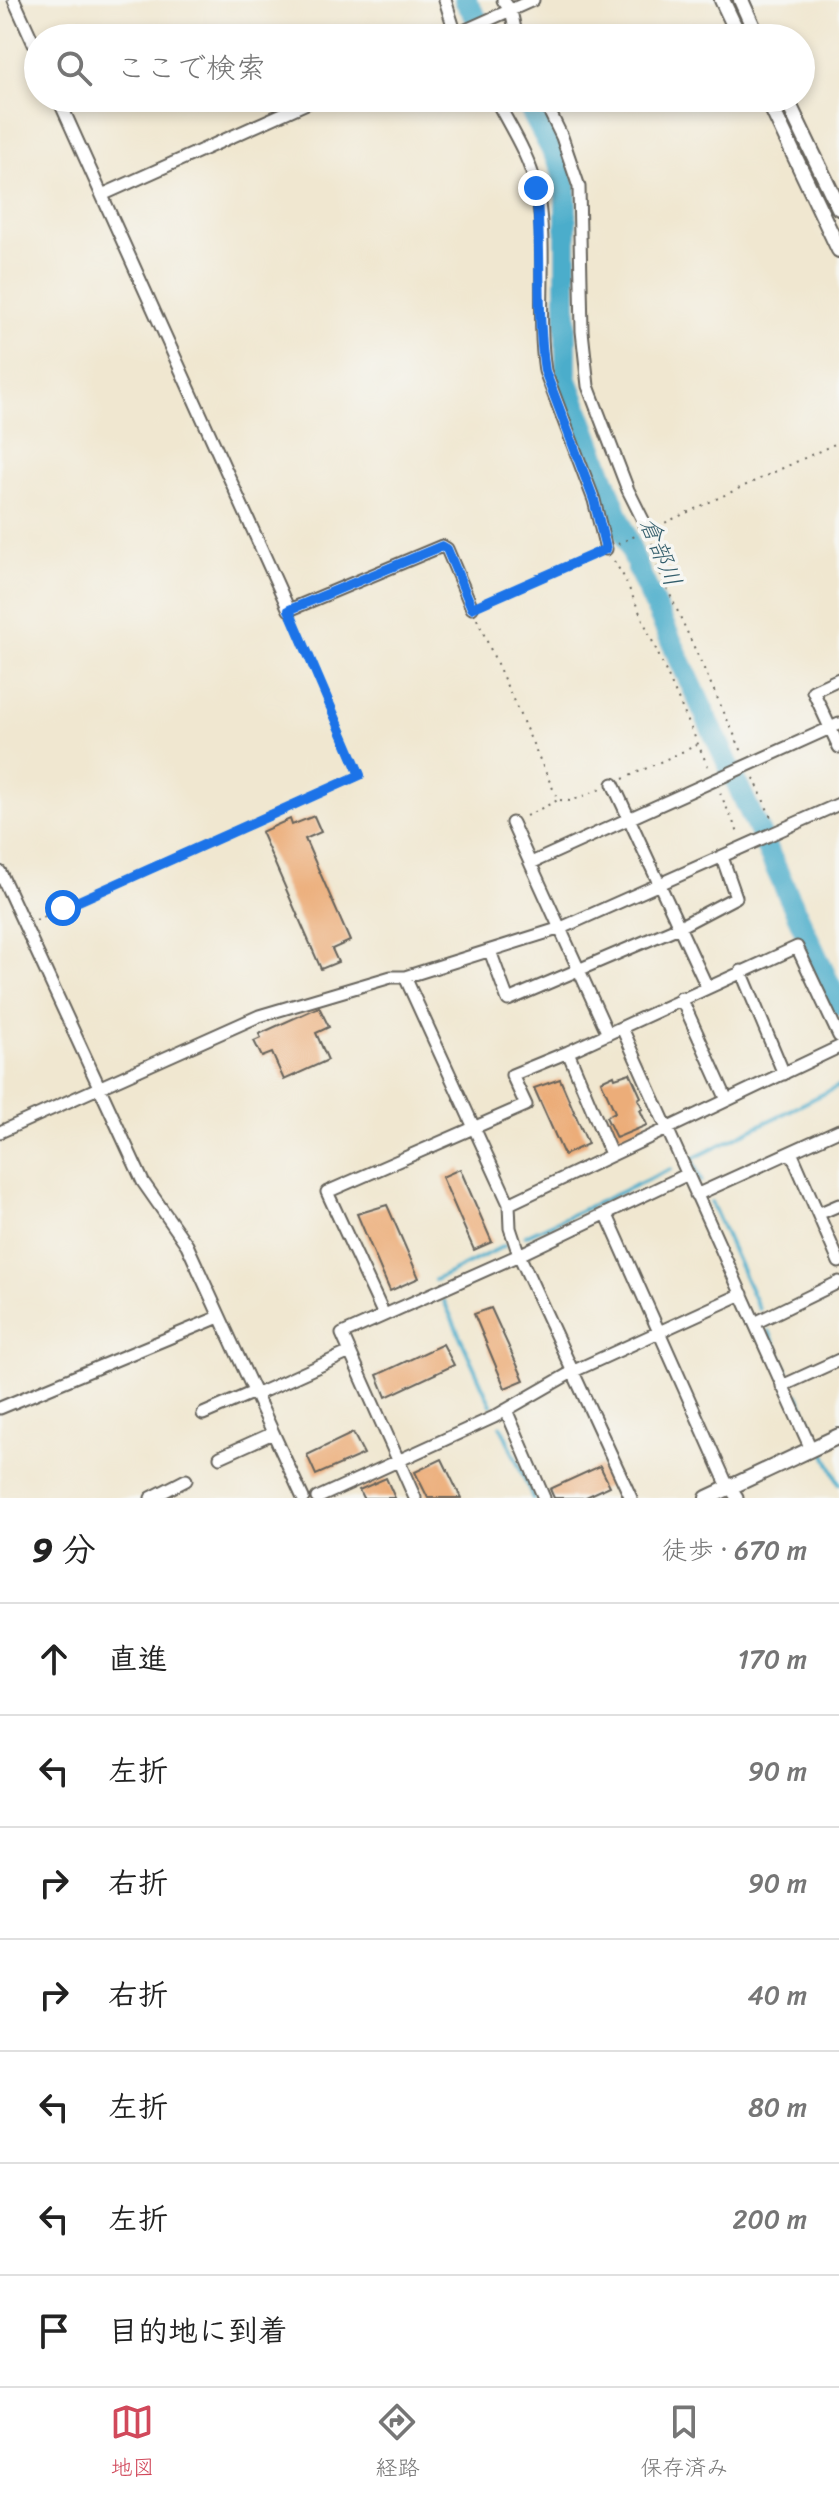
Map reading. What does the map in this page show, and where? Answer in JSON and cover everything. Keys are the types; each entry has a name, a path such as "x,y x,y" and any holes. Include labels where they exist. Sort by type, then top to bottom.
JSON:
{"street":[{"path":"14,0 25,24"},
{"path":"445,0 452,24"},
{"path":"503,0 511,11 514,24"},
{"path":"482,24 533,0"},
{"path":"722,0 733,24"},
{"path":"741,0 752,24"},
{"path":"64,112 289,610 442,546 447,549 472,608"},
{"path":"102,195 287,112"},
{"path":"502,112 528,161 536,188 541,234 545,371 611,547"},
{"path":"550,112 579,187 582,331 588,386 646,531"},
{"path":"774,112 839,250"},
{"path":"793,112 839,208"},
{"path":"839,679 813,691 834,726 839,747"},
{"path":"531,863 834,726"},
{"path":"613,784 707,987"},
{"path":"0,1132 259,1016 391,977 405,977 561,928 839,804"},
{"path":"512,823 608,1034"},
{"path":"490,951 508,1000 679,927 736,897 722,857"},
{"path":"0,872 143,1182 187,1245 299,1497"},
{"path":"384,1315 327,1192 526,1105 512,1075 797,947 839,1036"},
{"path":"741,971 784,1074"},
{"path":"405,977 509,1204 510,1228 519,1255 631,1498"},
{"path":"681,998 727,1100"},
{"path":"622,1028 811,1449"},
{"path":"509,1204 839,1047"},
{"path":"568,1052 611,1154"},
{"path":"696,1195 839,1130"},
{"path":"791,1152 839,1262"},
{"path":"415,1498 342,1334 519,1255 686,1175"},
{"path":"818,1214 839,1205"},
{"path":"606,1213 725,1480 734,1492"},
{"path":"755,1323 839,1282"},
{"path":"317,1498 506,1410 574,1371 742,1294"},
{"path":"0,1408 219,1317"},
{"path":"203,1414 350,1352"},
{"path":"782,1386 839,1360"},
{"path":"506,1410 544,1498"},
{"path":"220,1457 273,1433"},
{"path":"707,1498 734,1492 839,1436"},
{"path":"151,1498 186,1480"}],"path":[{"path":"558,800 472,608 839,442"},
{"path":"646,531 731,772 745,847"},
{"path":"611,547 698,745 731,772 773,834"},
{"path":"25,924 360,775 289,610"},
{"path":"512,823 558,800 571,801 698,745"}],"building":[{"path":"314,816 321,832 305,839 350,941 332,949 338,962 321,969 261,832 290,819 292,825"},
{"path":"319,1007 329,1027 316,1033 328,1060 284,1080 272,1053 262,1057 254,1041 261,1038 259,1034"},
{"path":"630,1073 641,1097 638,1099 643,1109 640,1110 647,1125 616,1138 606,1117 615,1112 601,1081"},
{"path":"560,1079 588,1144 564,1155 534,1088"},
{"path":"460,1169 492,1242 474,1250 442,1177"},
{"path":"387,1205 419,1278 390,1291 357,1214"},
{"path":"491,1308 524,1380 505,1388 474,1314"},
{"path":"443,1344 454,1365 386,1397 377,1375"},
{"path":"353,1433 364,1454 316,1475 307,1455"},
{"path":"442,1459 461,1498 428,1498 415,1472"},
{"path":"600,1466 610,1486 584,1498 554,1498 550,1489"},
{"path":"386,1478 395,1498 363,1498 359,1490"}],"waterway":[{"name":"倉部川","path":"465,0 480,24"},
{"name":"倉部川","path":"532,112 560,165 566,187 566,377 639,571 839,1005"},
{"path":"701,1181 692,1159 839,1086"},
{"path":"525,1236 671,1169"},
{"path":"711,1202 759,1309"},
{"path":"435,1280 504,1246"},
{"path":"444,1301 491,1405"},
{"path":"769,1331 787,1371"},
{"path":"798,1395 816,1434"},
{"path":"501,1426 533,1498"},
{"path":"823,1450 839,1484"}],"route":[{"path":"63,908 360,775 289,610 442,546 447,549 472,608 606,549 594,500 545,371 541,234 536,188"}]}
